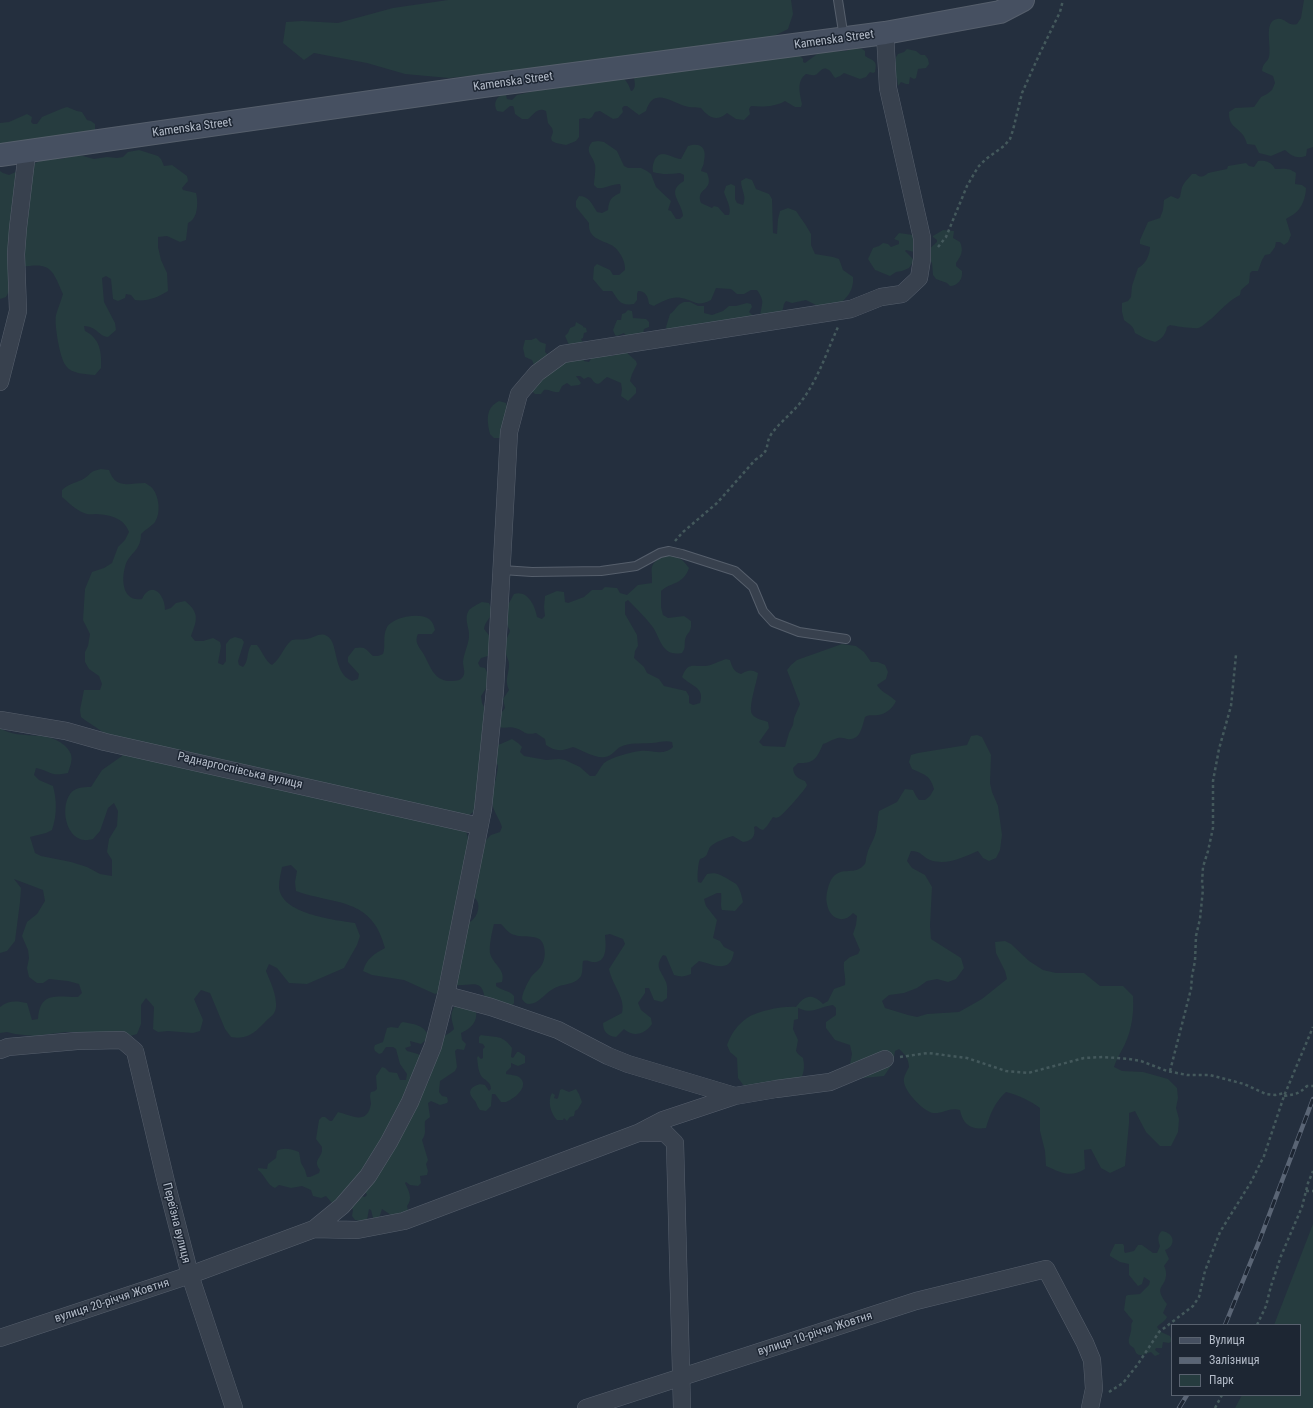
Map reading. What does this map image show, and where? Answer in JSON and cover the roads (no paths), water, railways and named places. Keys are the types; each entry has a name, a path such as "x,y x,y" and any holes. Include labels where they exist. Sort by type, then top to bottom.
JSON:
{"street":[{"name":"Kamenska Street","path":"0,155 482,86 884,33 1000,12 1023,0"},
{"path":"314,1229 342,1206 368,1176 389,1142 410,1102 433,1046 446,995 482,809 495,690 509,432 519,394 537,373 563,354 601,350 851,309 881,298 902,294 919,278 922,259 922,238 888,88 884,33"},
{"path":"0,382 18,310 16,254 27,152"},
{"name":"Раднаргоспівська вулиця","path":"0,720 66,731 105,742 479,826"},
{"path":"446,995 492,1008 558,1030 608,1056 628,1064 735,1096"},
{"name":"Переїзна вулиця","path":"0,1050 8,1047 77,1041 122,1040 135,1051 190,1275 234,1408"},
{"path":"314,1229 357,1230 404,1221 638,1133 663,1120 735,1096 830,1082 885,1059"},
{"path":"638,1133 665,1133 675,1142 682,1408"},
{"name":"вулиця 20-річчя Жовтня","path":"0,1338 190,1275 314,1229"},
{"name":"вулиця 10-річчя Жовтня","path":"586,1408 916,1301 1046,1269 1085,1343 1092,1360 1094,1390 1090,1408"}],"lane":[{"path":"838,0 844,39"},
{"path":"502,570 532,572 601,571 636,566 660,553 666,552 682,554 735,571 753,587 763,611 774,622 799,632 846,639"}],"railway":[{"path":"1225,1324 1260,1239 1313,1099"},
{"path":"1179,1408 1186,1396"}]}
